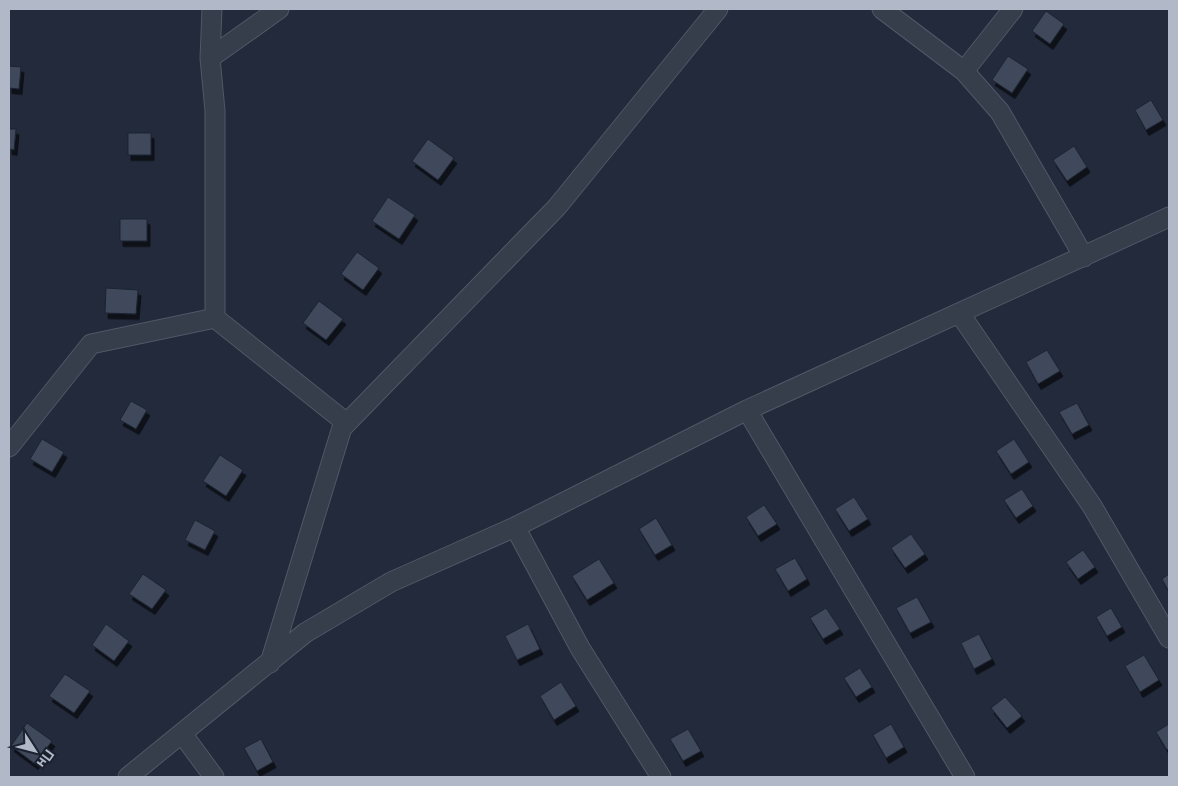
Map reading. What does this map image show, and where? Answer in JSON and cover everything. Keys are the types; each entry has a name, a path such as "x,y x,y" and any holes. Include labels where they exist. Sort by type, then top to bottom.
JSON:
{"street":[{"path":"212,9 210,58 215,111 215,318"},
{"path":"210,58 279,9"},
{"path":"342,428 557,207 718,9"},
{"path":"882,9 964,71 1000,112 1084,257"},
{"path":"964,71 1013,9"},
{"path":"128,777 183,735 305,634 390,582 515,528 747,410 1169,217"},
{"path":"960,314 1092,506 1169,638"},
{"path":"215,318 344,421 270,662"},
{"path":"9,447 91,344 215,318"},
{"path":"747,410 965,777"},
{"path":"515,528 580,648 661,777"},
{"path":"183,735 214,777"}],"building":[{"path":"1046,11 1064,24 1050,44 1032,31"},
{"path":"1008,56 1028,69 1012,93 992,80"},
{"path":"9,66 21,67 19,89 9,88"},
{"path":"1151,100 1163,120 1146,130 1135,110"},
{"path":"9,129 16,129 14,150 9,149"},
{"path":"128,133 151,133 151,155 128,155"},
{"path":"428,139 454,158 438,180 412,161"},
{"path":"1074,146 1087,167 1067,181 1053,160"},
{"path":"388,197 415,215 399,239 372,221"},
{"path":"120,219 147,219 147,241 120,241"},
{"path":"357,252 379,268 363,290 341,274"},
{"path":"106,288 138,290 136,314 105,313"},
{"path":"319,301 343,319 326,340 303,323"},
{"path":"1047,350 1060,371 1038,384 1026,362"},
{"path":"131,401 147,410 136,429 120,420"},
{"path":"1077,403 1089,425 1072,434 1059,412"},
{"path":"42,439 64,452 52,472 30,459"},
{"path":"1014,439 1029,462 1011,474 996,451"},
{"path":"220,455 243,470 226,496 203,481"},
{"path":"1022,489 1033,506 1016,518 1004,500"},
{"path":"854,497 868,519 849,531 835,509"},
{"path":"764,505 777,524 758,536 746,517"},
{"path":"656,518 672,545 655,555 639,529"},
{"path":"195,520 215,531 205,550 185,540"},
{"path":"911,534 925,554 905,568 891,548"},
{"path":"1083,550 1095,567 1078,579 1066,562"},
{"path":"795,558 807,579 788,591 775,569"},
{"path":"599,559 614,583 587,600 572,576"},
{"path":"143,574 166,590 152,609 129,594"},
{"path":"1169,574 1169,592 1162,579"},
{"path":"917,597 931,622 910,633 896,608"},
{"path":"826,608 840,629 823,639 810,618"},
{"path":"1111,608 1122,627 1107,636 1096,617"},
{"path":"106,624 129,641 114,661 92,645"},
{"path":"528,624 540,649 517,660 505,636"},
{"path":"979,634 992,659 974,669 961,643"},
{"path":"1144,655 1159,680 1140,692 1125,666"},
{"path":"860,668 872,687 856,697 844,678"},
{"path":"65,674 90,691 74,713 49,696"},
{"path":"561,682 576,706 554,720 540,696"},
{"path":"1005,697 1022,716 1007,728 991,708"},
{"path":"27,723 52,741 35,764 11,746"},
{"path":"891,724 904,747 886,758 873,735"},
{"path":"1169,724 1169,748 1167,750 1156,732"},
{"path":"688,729 701,751 683,761 670,739"},
{"path":"261,739 273,762 257,771 244,748"}]}
